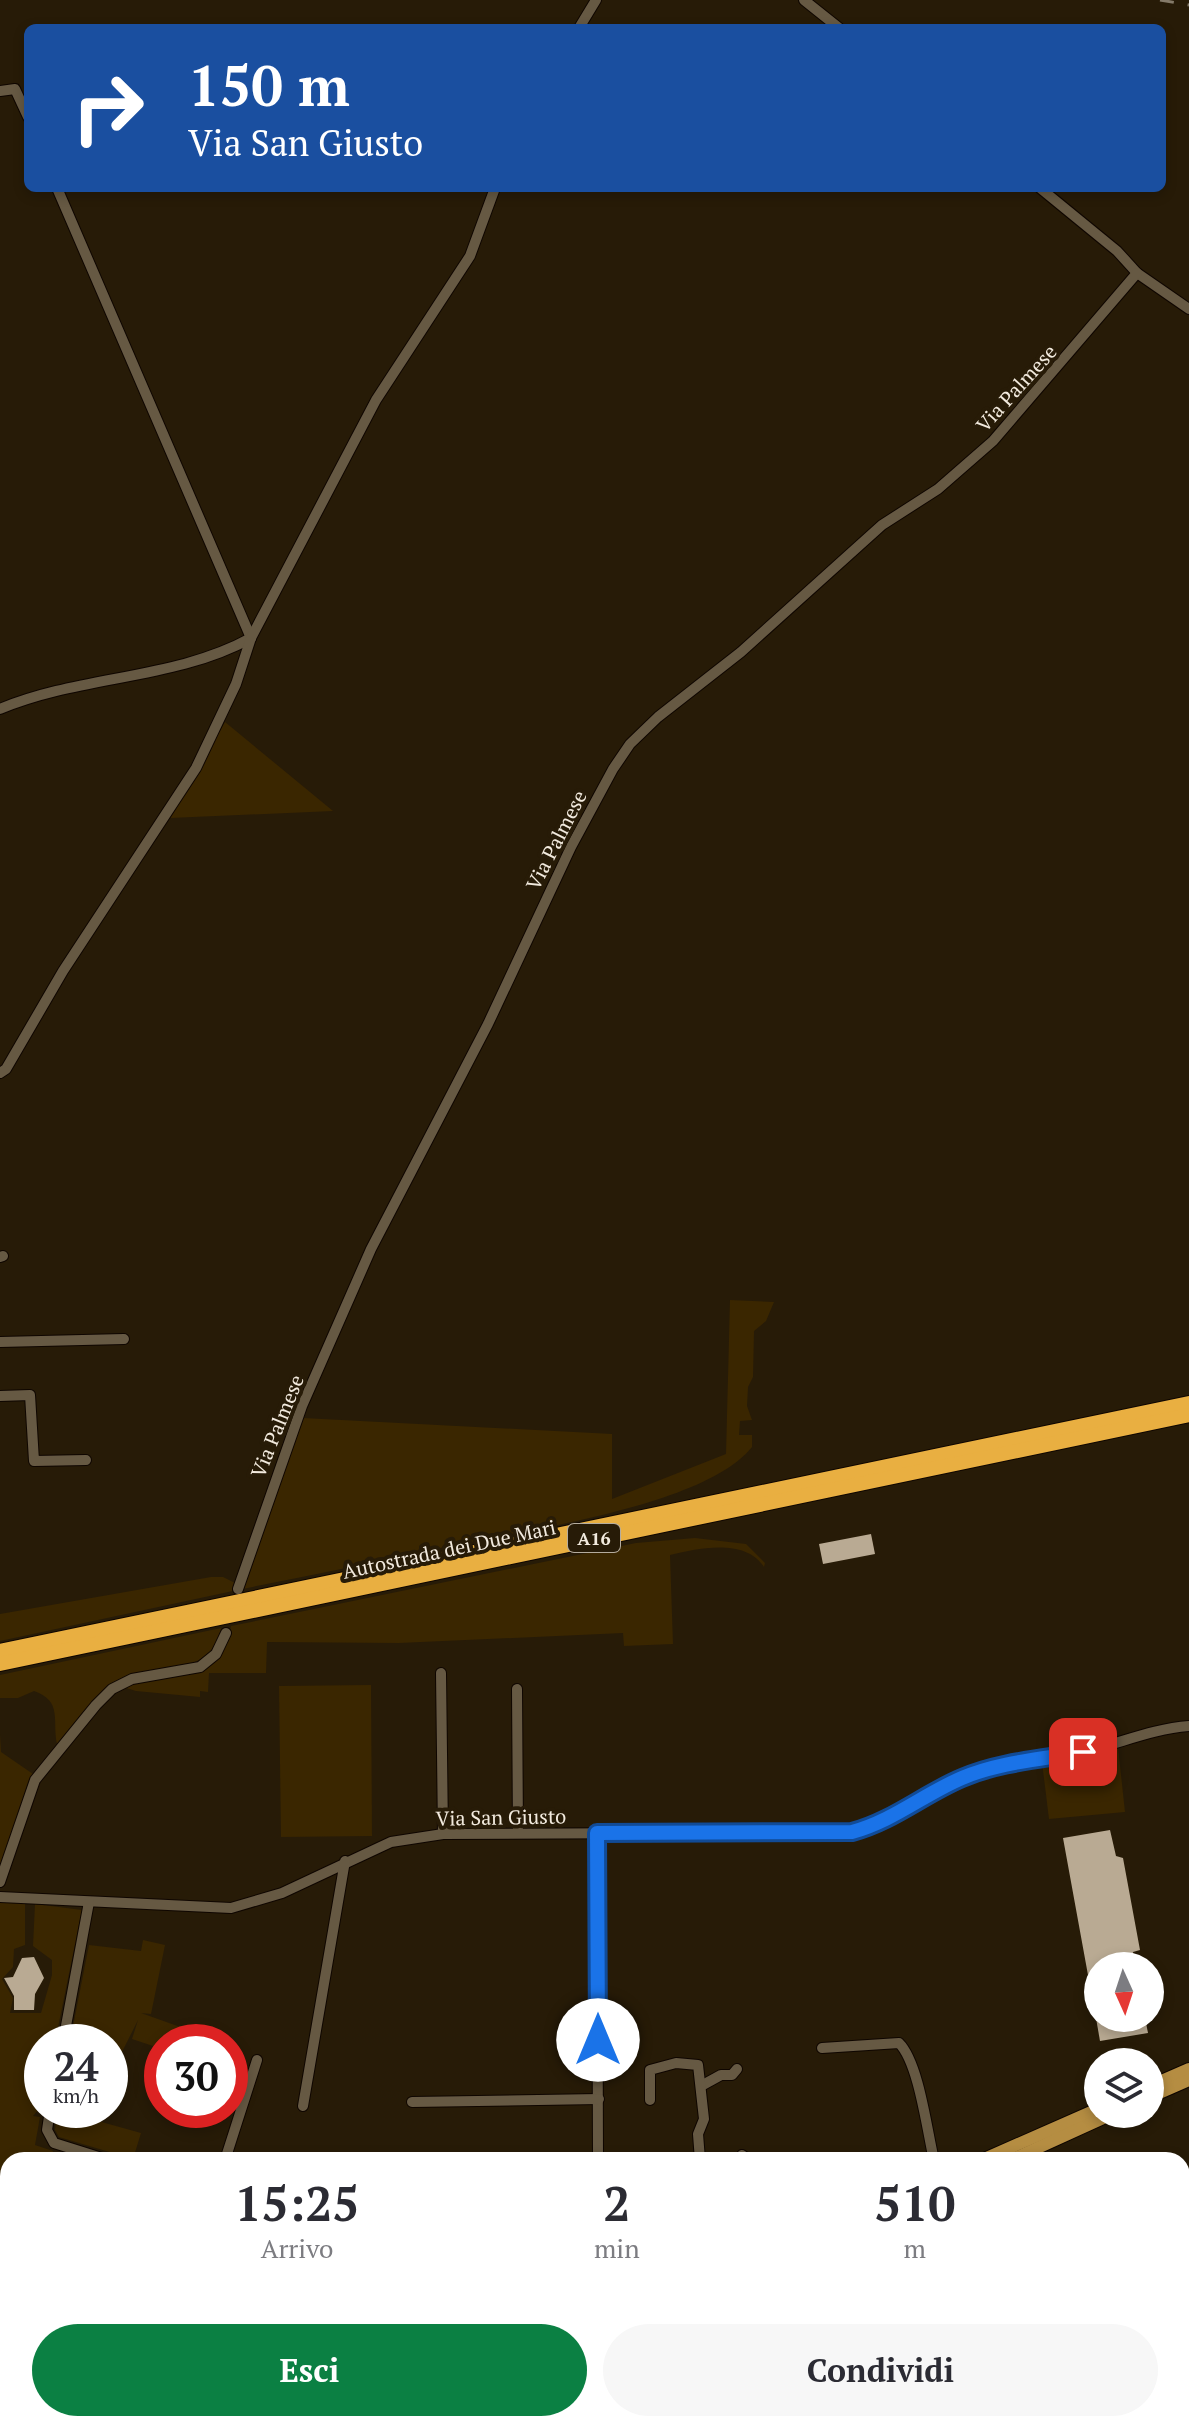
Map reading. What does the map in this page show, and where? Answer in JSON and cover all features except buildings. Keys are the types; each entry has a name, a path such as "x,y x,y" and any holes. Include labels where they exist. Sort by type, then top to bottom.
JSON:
{"highway":[{"name":"Autostrada dei Due Mari","path":"0,1651 1189,1403"},
{"name":"Autostrada dei Due Mari","path":"0,1664 1189,1415"}],"main road":[{"path":"1164,2080 1189,2069"},
{"path":"1164,2091 1189,2080"},
{"path":"1000,2152 1084,2115"},
{"path":"1029,2152 1084,2127"}],"street":[{"path":"581,24 596,0"},
{"path":"804,0 834,24"},
{"path":"0,91 15,89 24,108"},
{"path":"59,192 251,638"},
{"path":"0,1073 6,1069 63,971 196,768 236,684 251,638 376,400 470,256 494,192"},
{"path":"1045,192 1117,251 1137,273 1189,309"},
{"name":"Via Palmese","path":"238,1589 302,1406 362,1276 371,1249 613,769 630,744 658,717 741,652 882,525 938,489 993,441 1137,273"},
{"path":"0,709 55,688 181,665 234,648 251,638"},
{"path":"0,1342 124,1339"},
{"path":"0,1396 30,1395 34,1461 86,1460"},
{"path":"0,1882 35,1780 96,1705 112,1689 132,1679 200,1667 216,1654 226,1633"},
{"path":"441,1673 443,1834"},
{"path":"517,1689 518,1833"},
{"name":"Via San Giusto","path":"0,1897 231,1908 282,1893 391,1842 443,1834 852,1832 892,1818 932,1792 980,1771 1083,1752 1156,1729 1189,1726"},
{"path":"597,1833 598,2152"},
{"path":"303,2106 345,1861"},
{"path":"66,2024 89,1902"},
{"path":"822,2048 899,2043 903,2046 911,2064 932,2152"},
{"path":"228,2152 257,2060"},
{"path":"650,2100 648,2072 676,2063 698,2065 704,2119 698,2134 699,2152"},
{"path":"701,2086 721,2075 732,2075 737,2069"},
{"path":"412,2102 599,2099"},
{"path":"47,2128 54,2143 83,2152"}],"shaded area":[{"path":"225,722 333,811 170,818"},
{"path":"730,1300 774,1302 766,1321 754,1331 753,1377 748,1387 747,1406 752,1420 740,1421 739,1435 752,1435 752,1447 729,1468 696,1485 612,1513 242,1589 303,1418 612,1434 612,1499 726,1454"},
{"path":"695,1538 746,1544 765,1563 764,1567 746,1552 734,1549 707,1548 670,1555 673,1644 624,1646 623,1633 399,1643 267,1642 266,1673 209,1673 208,1692 200,1691 200,1697 123,1687 202,1665 215,1657 225,1644 231,1626 636,1543"},
{"path":"223,1577 235,1583 233,1591 0,1641 0,1614"},
{"path":"221,1628 215,1645 193,1663 132,1675 108,1687 92,1701 57,1744 53,1706 43,1695 34,1691 18,1698 0,1698 0,1675"},
{"path":"371,1685 372,1836 281,1837 279,1686"},
{"path":"0,1734 1,1752 33,1774 0,1871"},
{"path":"1118,1747 1125,1812 1049,1819 1042,1762"},
{"path":"0,1901 25,1901 25,1945 14,1949 13,1967 2,1979 13,1998 10,2013 41,2013 52,1975 52,1960 33,1946 35,1904 82,1910 59,2024 24,2024 24,2128 38,2128 35,2145 53,2152 0,2152"},
{"path":"143,1940 165,1945 151,2014 141,2013 172,2024 144,2024 144,2043 132,2039 138,2020 128,2040 128,2024 74,2024 89,1945 141,1951"},
{"path":"55,2128 123,2128 141,2133 135,2152 109,2152 59,2137"}],"railway":[{"path":"1160,0 1189,5"}],"route":[{"path":"598,2040 597,1833 852,1832 892,1818 917,1800 980,1771 1083,1752"}]}
